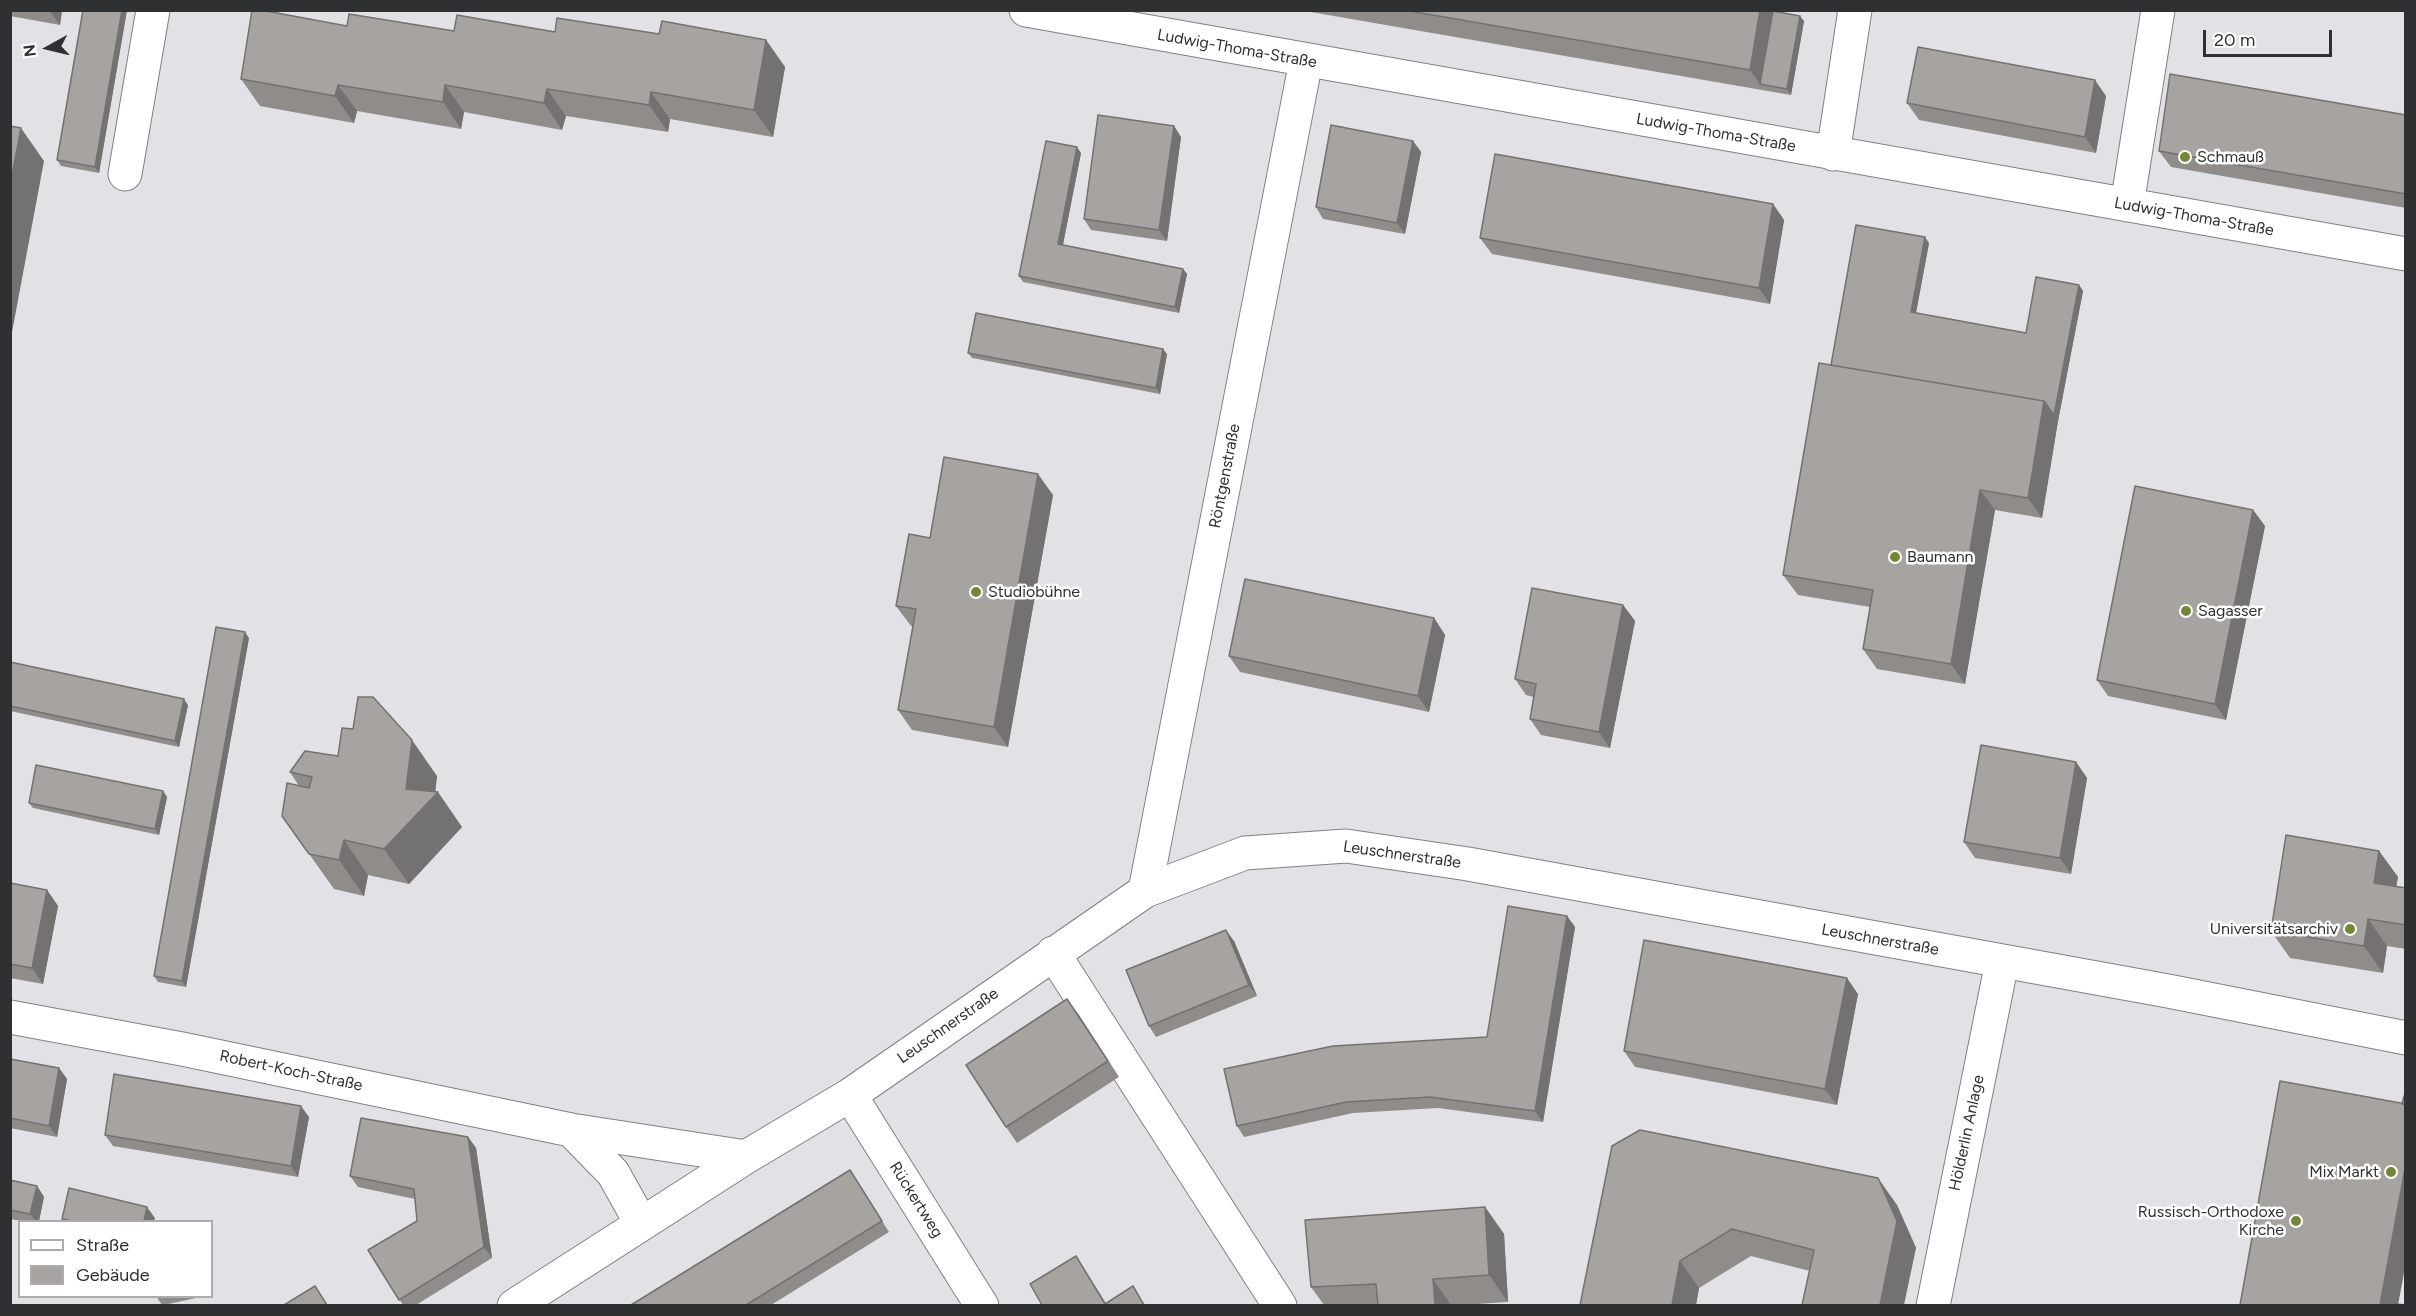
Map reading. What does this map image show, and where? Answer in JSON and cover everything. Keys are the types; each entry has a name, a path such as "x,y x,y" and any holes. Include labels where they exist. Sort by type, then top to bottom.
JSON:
{"street":[{"path":"125,174 153,10"},
{"name":"Ludwig-Thoma-Straße","path":"1026,10 2406,254"},
{"path":"1833,154 1855,10"},
{"path":"2127,205 2158,10"},
{"name":"Röntgenstraße","path":"1145,891 1306,61"},
{"name":"Leuschnerstraße","path":"514,1305 746,1157 850,1095 1145,891 1245,853 1346,846 1468,864 2406,1038"},
{"path":"1053,953 1280,1305"},
{"name":"Hölderlin Anlage","path":"1933,1305 2002,962"},
{"name":"Robert-Koch-Straße","path":"10,1017 182,1049 571,1130 746,1157"},
{"name":"Rückertweg","path":"850,1095 982,1305"},
{"path":"571,1130 613,1173 641,1223"}],"building":[{"path":"83,10 122,10 95,167 57,160"},
{"path":"252,10 347,26 349,14 454,31 457,15 555,32 557,18 659,34 662,21 766,40 754,110 651,92 649,105 547,89 544,103 445,85 443,102 338,85 335,96 241,79"},
{"path":"1404,10 1760,10 1750,70"},
{"path":"1773,11 1800,16 1787,89 1760,84"},
{"path":"1918,47 2095,80 2085,137 1907,103"},
{"path":"2170,74 2406,115 2406,194 2159,151"},
{"path":"1098,115 1174,126 1159,230 1084,219"},
{"path":"1331,125 1413,141 1397,223 1316,207"},
{"path":"10,126 21,128 10,186"},
{"path":"1046,141 1077,147 1058,244 1183,269 1175,307 1019,276"},
{"path":"1495,154 1773,204 1759,288 1480,238"},
{"path":"1856,225 1925,237 1911,312 2026,333 2036,277 2079,285 2054,415 2044,401 1831,365"},
{"path":"976,313 1163,349 1156,388 968,353"},
{"name":"Baumann","path":"1819,363 2044,401 2028,498 1980,490 1951,664 1863,649 1873,590 1783,575"},
{"name":"Studiobühne","path":"944,457 1038,474 994,727 898,710 916,609 896,606 909,534 930,538"},
{"name":"Sagasser","path":"2135,486 2253,510 2215,704 2097,680"},
{"path":"1245,579 1434,618 1418,696 1229,656"},
{"path":"1532,588 1623,605 1599,732 1530,719 1536,684 1515,679"},
{"path":"216,627 245,632 182,981 154,976"},
{"path":"10,662 184,699 175,741 10,706"},
{"path":"358,697 373,697 412,740 406,789 438,792 384,849 344,840 339,860 309,854 282,816 287,783 309,788 312,777 290,772 305,751 338,756 342,728 353,729"},
{"path":"1981,745 2076,762 2060,858 1964,842"},
{"path":"36,765 163,791 155,829 29,803"},
{"name":"Universitätsarchiv","path":"2286,835 2379,851 2374,883 2406,888 2406,925 2368,919 2364,946 2271,931"},
{"path":"10,883 47,890 32,968 10,964"},
{"path":"1508,906 1567,916 1535,1111 1430,1097 1346,1102 1237,1126 1224,1069 1333,1046 1487,1037"},
{"path":"1226,930 1249,985 1149,1026 1126,970"},
{"path":"1644,940 1847,978 1825,1089 1624,1051"},
{"path":"1067,999 1108,1061 1006,1127 966,1065"},
{"path":"10,1059 59,1068 49,1126 10,1118"},
{"path":"114,1074 301,1106 291,1166 105,1135"},
{"path":"2280,1081 2406,1104 2406,1163 2380,1305 2240,1305"},
{"path":"2406,1096 2406,1104 2402,1104"},
{"path":"361,1118 468,1137 484,1247 399,1300 368,1250 417,1221 414,1189 350,1176"},
{"path":"1640,1130 1878,1178 1897,1221 1880,1305 1802,1305 1814,1250 1732,1229 1680,1261 1672,1305 1580,1305 1612,1146"},
{"path":"850,1170 882,1221 746,1305 631,1305"},
{"path":"10,1180 37,1186 30,1214 10,1210"},
{"path":"69,1188 147,1207 144,1220 62,1219"},
{"path":"1485,1207 1489,1275 1433,1279 1435,1305 1378,1305 1376,1284 1311,1287 1305,1220"},
{"path":"1076,1256 1105,1304 1133,1286 1144,1305 1042,1305 1030,1284"},
{"path":"315,1286 327,1305 284,1305"}],"place":[{"name":"Schmauß","path":"2185,157"},
{"name":"Baumann","path":"1895,557"},
{"name":"Studiobühne","path":"976,592"},
{"name":"Sagasser","path":"2186,611"},
{"name":"Universitätsarchiv","path":"2350,929"},
{"name":"Mix Markt","path":"2391,1172"},
{"name":"Russisch-Orthodoxe Kirche","path":"2296,1221"}]}
